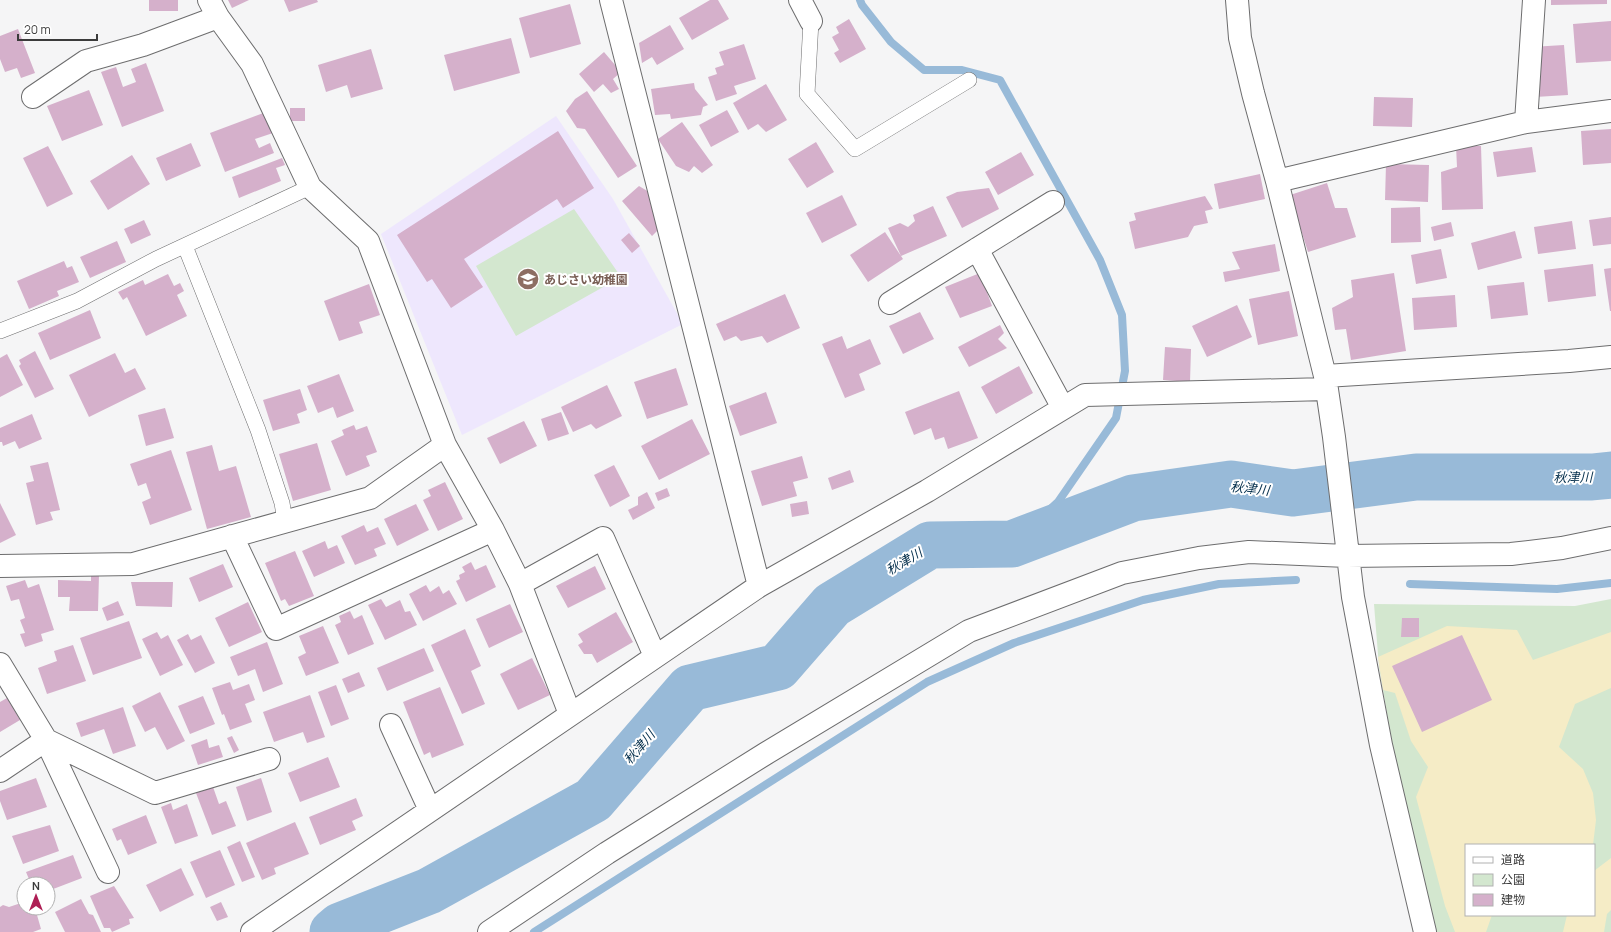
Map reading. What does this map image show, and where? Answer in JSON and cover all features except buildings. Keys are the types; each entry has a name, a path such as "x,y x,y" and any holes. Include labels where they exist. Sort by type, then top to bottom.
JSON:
{"street":[{"path":"611,0 759,586"},
{"path":"800,0 811,21"},
{"path":"1237,0 1240,38 1260,124 1277,181 1325,383 1334,437 1347,556 1353,596 1382,745 1425,932"},
{"path":"1526,122 1534,0"},
{"path":"33,97 86,61 143,45 214,9 252,64 310,187 368,241 445,445 493,530 520,584 570,714"},
{"path":"1277,181 1526,122 1611,111"},
{"path":"890,303 1053,202"},
{"path":"977,249 1063,408"},
{"path":"252,932 759,586 927,491 1085,395 1325,383 1611,357"},
{"path":"0,566 132,564 370,498 445,445"},
{"path":"232,536 276,629 493,530"},
{"path":"520,584 603,538 656,656"},
{"path":"489,932 607,853 758,758 969,631 1122,573 1199,558 1249,552 1347,556 1511,554 1562,548 1611,538"},
{"path":"0,664 46,740 108,872"},
{"path":"391,725 430,810"},
{"path":"46,740 155,793 269,758"},
{"path":"0,771 46,740"}],"lane":[{"path":"811,21 807,94 855,149 969,80"},
{"path":"0,331 77,301 185,246 310,187"},
{"path":"185,246 258,430 282,503 285,521"}],"shaded area":[{"name":"あじさい幼稚園","path":"556,116 613,199 683,324 462,435 381,234"}],"green space":[{"path":"574,209 621,277 516,336 476,266"},
{"path":"1611,599 1611,932 1435,932 1393,748 1379,667 1374,604 1575,606"}],"sand":[{"path":"1447,626 1517,630 1533,660 1611,632 1611,688 1575,704 1559,747 1583,769 1593,793 1596,820 1593,844 1465,844 1465,916 1492,916 1486,932 1455,932 1445,906 1416,797 1428,767 1411,741 1395,693 1383,690 1378,657"},
{"path":"1611,858 1611,910 1607,914 1604,932 1563,932 1567,916 1595,916 1595,870"}],"waterway":[{"path":"860,0 862,5 891,42 924,70 962,70 1000,80 1100,260 1122,315 1125,371 1116,418 1058,502 1012,544"},
{"name":"秋津川","path":"333,932 340,926 429,891 593,800 690,688 778,667 832,605 930,545 1012,544 1133,498 1231,484 1293,493 1416,477 1592,477 1611,475"},
{"path":"534,932 927,682 1014,643 1143,600 1219,584 1296,580"},
{"path":"1410,584 1557,589 1611,583"}],"place":[{"name":"あじさい幼稚園","path":"528,279"}]}
